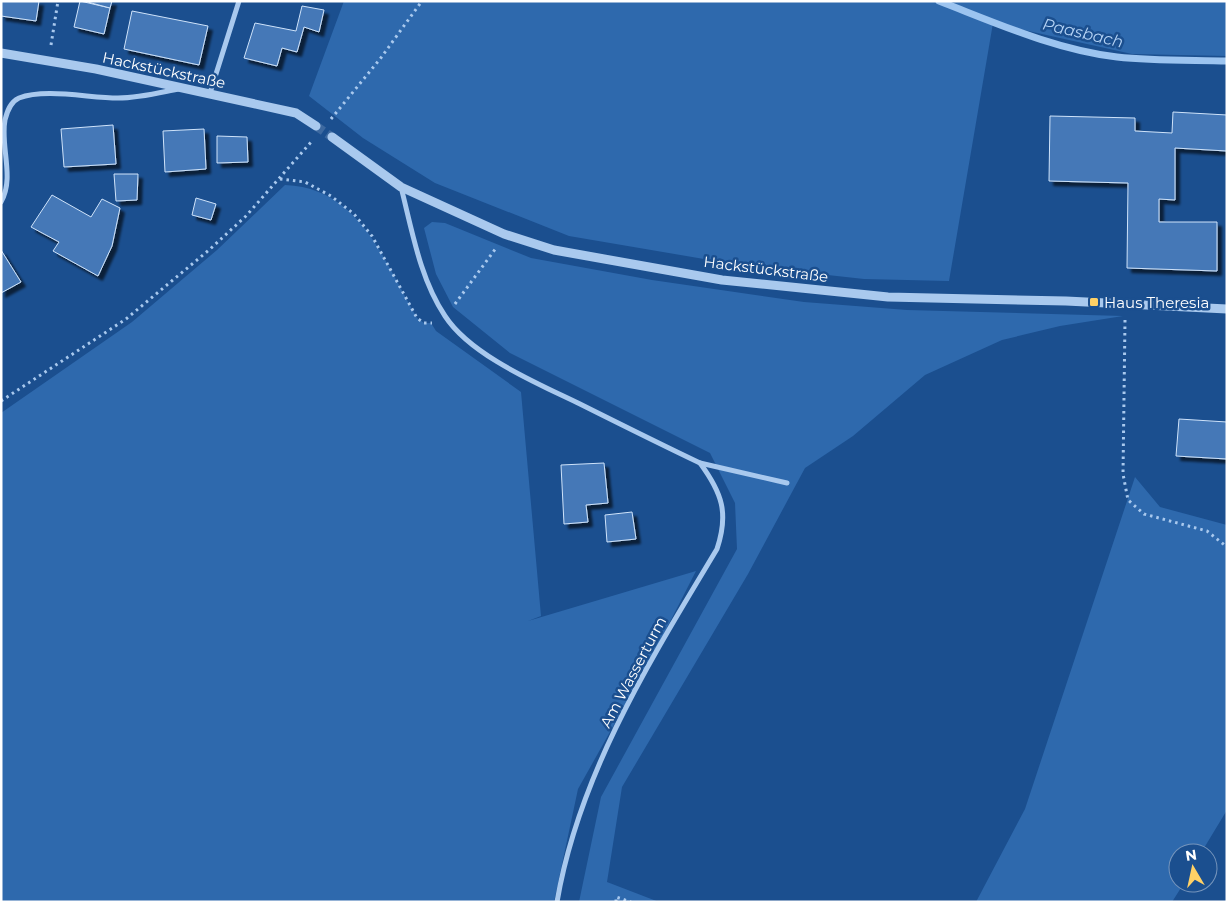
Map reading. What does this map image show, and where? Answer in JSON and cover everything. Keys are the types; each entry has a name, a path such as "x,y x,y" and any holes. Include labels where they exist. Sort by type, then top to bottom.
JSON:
{"street":[{"path":"210,93 239,1"},
{"name":"Hackstückstraße","path":"1,53 49,60 210,93 296,113 316,126"},
{"path":"1,202 7,192 3,129 8,108 18,99 43,95 118,98 145,96 184,88"},
{"name":"Hackstückstraße","path":"332,137 401,187 504,234 554,250 722,280 888,296 1227,309"},
{"path":"401,187 416,249 445,317 470,343 501,365 700,463 787,483"},
{"name":"Am Wasserturm","path":"557,902 582,807 617,725 647,666 716,549 724,528 722,504 716,489 700,463"}],"path":[{"path":"49,60 58,1"},
{"path":"338,111 422,1"},
{"path":"1,401 126,319 209,250 246,216 280,179 290,165"},
{"path":"280,179 305,182 330,196 354,214 372,236 417,318 424,324 445,317 504,234"},
{"path":"1125,304 1124,474 1128,500 1144,514 1206,530 1227,547"},
{"path":"616,902 616,897 631,902"}],"shaded area":[{"path":"344,1 1227,1 1227,56 1132,54 993,23 949,281 864,279 745,266 569,236 435,183 363,138 309,96"},
{"path":"285,185 311,189 333,199 351,214 381,252 417,318 424,323 431,323 436,331 521,392 541,616 528,621 696,571 652,657 578,789 554,902 1,902 1,413 132,322 217,250"},
{"path":"432,222 445,223 531,258 652,280 804,302 907,310 1123,316 1060,326 1002,340 925,375 853,436 805,468 748,574 622,787 607,882 659,902 579,902 601,797 737,549 735,503 710,453 510,353 453,307 436,274 424,228"},
{"path":"1135,477 1160,507 1227,525 1227,810 1207,843 1168,843 1168,893 1178,893 1172,902 976,902 1025,809"}],"building":[{"path":"1,1 39,1 36,21 1,16"},
{"path":"80,1 110,8 104,34 74,27"},
{"path":"84,1 112,1 110,8"},
{"path":"302,6 324,10 319,32 304,27 297,52 282,48 277,66 244,58 255,23 296,31"},
{"path":"132,11 208,26 199,65 124,49"},
{"path":"1173,112 1227,115 1227,151 1175,148 1175,200 1159,199 1159,222 1217,222 1217,271 1127,268 1128,183 1049,181 1050,116 1135,118 1135,131 1172,133"},
{"path":"113,125 116,164 64,167 61,129"},
{"path":"204,129 206,169 165,172 163,131"},
{"path":"217,136 247,137 248,162 217,163"},
{"path":"114,174 138,174 137,200 116,201"},
{"path":"52,195 91,217 102,199 120,208 112,246 98,276 53,251 59,242 31,227"},
{"path":"196,198 216,204 211,220 192,215"},
{"path":"1,250 21,282 1,293"},
{"path":"1179,419 1227,422 1227,459 1176,456"},
{"path":"604,463 608,503 586,505 588,522 564,524 561,465"},
{"path":"632,512 636,539 607,542 605,515"}],"waterway":[{"name":"Paasbach","path":"939,1 1026,35 1094,53 1144,59 1227,61"}],"tunnel":[{"path":"316,126 332,137"}],"place":[{"name":"Haus Theresia","path":"1094,302"}]}
